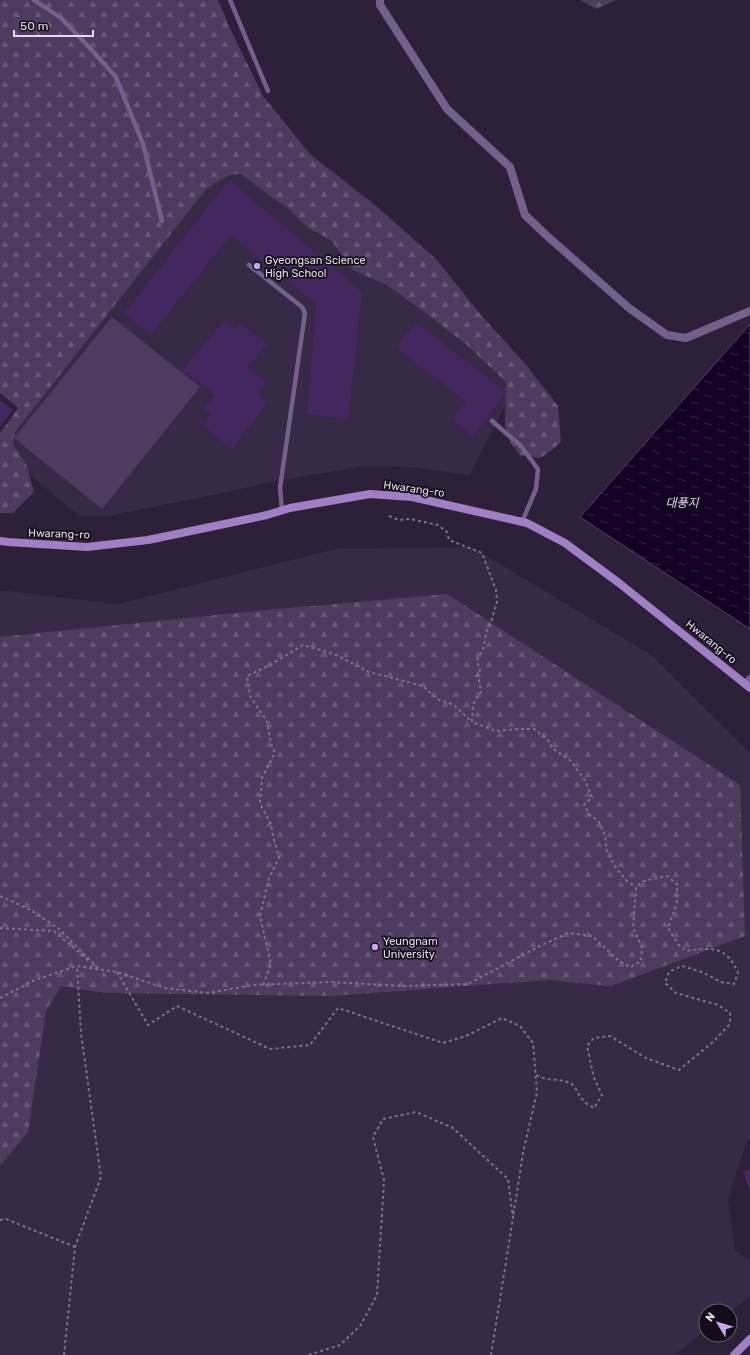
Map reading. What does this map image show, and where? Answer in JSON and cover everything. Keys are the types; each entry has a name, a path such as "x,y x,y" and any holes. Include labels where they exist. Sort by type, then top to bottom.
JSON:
{"street":[{"path":"380,0 380,5 448,109 510,167 525,215 629,308 667,335 686,338 750,311"},
{"name":"Hwarang-ro","path":"0,541 87,547 148,540 282,510 370,494 412,497 522,522 533,526 571,548 620,583 749,683"},
{"path":"734,1355 750,1339"}],"lane":[{"path":"34,0 61,18 116,77 143,144 162,221"},
{"path":"230,0 268,91"},
{"path":"249,265 302,307 305,314 280,488 282,510"},
{"path":"492,421 520,445 538,469 536,489 522,522"}],"path":[{"path":"389,516 399,520 410,519 438,525 447,532 449,540 482,553 496,590 497,602 487,630 483,650 477,660 480,671 477,677 481,692 473,704 472,722"},
{"path":"263,985 271,964 260,916 269,878 279,858 271,824 260,804 262,778 275,753 271,744 267,721 250,696 247,676 270,665 303,645 334,654 369,672 423,686 437,699 454,705 472,722 496,732 518,729 534,729 550,741 552,748 571,760 584,779 592,797 584,805 589,814 599,822 605,836 607,852 616,868 627,881 636,887"},
{"path":"0,998 35,980 77,966 117,972 165,988 207,993 254,985 330,982 404,986 468,984 538,946 568,933 592,936 619,962 631,967 642,961 642,947 633,928 636,887 644,881 667,876 678,884 677,902 668,928 678,944 686,951 706,948 722,951 734,963 738,973 734,984 721,982 702,972 682,966 669,972 665,983 676,993 718,1005 730,1013 730,1024 713,1042 679,1070 646,1058 610,1036 594,1038 587,1046 594,1078 602,1095 594,1108 584,1101 572,1085 559,1080 539,1077 535,1073"},
{"path":"0,896 29,909 58,928 99,969"},
{"path":"0,928 54,931 99,969"},
{"path":"64,1355 75,1247 101,1177 82,1033 77,966"},
{"path":"117,972 148,1025 177,1006 270,1049 310,1045 338,1008 443,1043 466,1036 502,1018 520,1026 533,1043 537,1092 523,1153 490,1355"},
{"path":"308,1355 340,1345 360,1326 377,1295 384,1180 373,1137 382,1119 416,1112 453,1128 508,1179 513,1218"},
{"path":"0,1220 6,1219 75,1247"}],"shaded area":[{"name":"Gyeongsan Science High School","path":"231,151 517,382 470,475 409,467 365,466 265,483 109,516 79,516 15,462 5,434"},
{"name":"Yeungnam University","path":"472,547 651,655 750,753 750,1140 747,1141 728,1199 735,1251 750,1260 750,1296 738,1306 738,1303 698,1303 698,1336 674,1355 0,1355 0,590 117,604 336,549"}],"green space":[{"path":"0,0 218,0 234,37 263,96 310,154 376,206 436,259 481,315 526,365 558,406 561,442 540,458 520,455 510,442 505,425 506,382 467,345 427,314 387,285 353,270 331,240 308,228 287,207 241,174 229,175 206,189 15,432 13,445 26,464 34,492 13,513 0,513 0,433 18,408 0,393"},
{"path":"580,0 616,0 596,9"},
{"path":"112,317 200,387 102,509 14,438"},
{"path":"447,594 740,785 745,936 611,986 548,980 331,996 106,993 61,986 46,1011 28,1132 0,1166 0,637 267,610"}],"water":[{"name":"대풍지","path":"750,324 750,629 580,517"}],"building":[{"path":"229,180 362,292 348,420 307,414 316,304 231,235 151,335 124,313"},
{"path":"224,320 235,329 240,323 267,344 248,368 266,382 257,394 268,402 232,449 202,425 211,414 204,408 215,395 183,370"},
{"path":"416,322 506,392 473,437 452,419 466,402 396,347"},
{"path":"0,400 13,410 0,427"},
{"path":"750,1169 750,1191 743,1172"}],"place":[{"name":"Gyeongsan Science High School","path":"257,266"},
{"name":"Yeungnam University","path":"375,947"}]}
